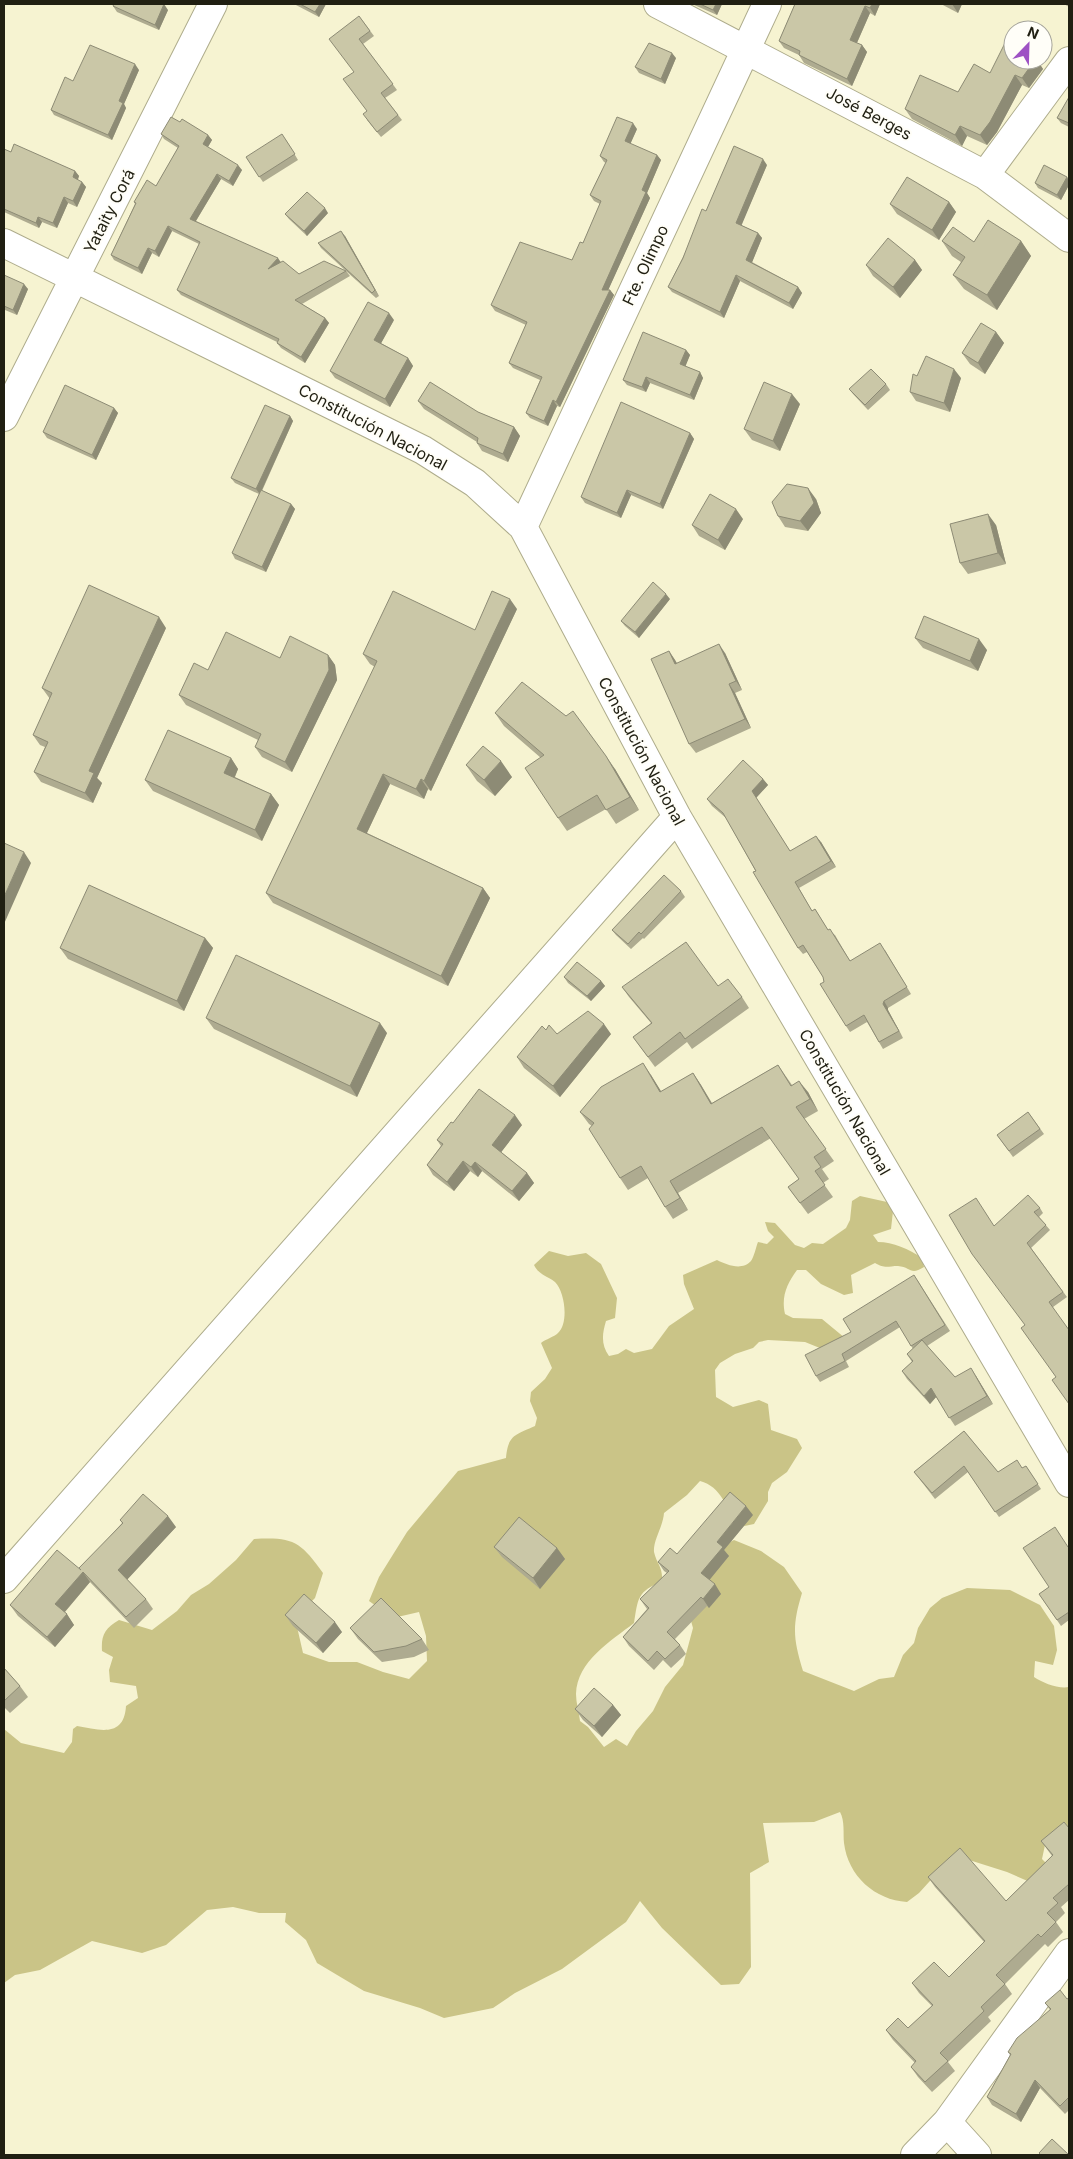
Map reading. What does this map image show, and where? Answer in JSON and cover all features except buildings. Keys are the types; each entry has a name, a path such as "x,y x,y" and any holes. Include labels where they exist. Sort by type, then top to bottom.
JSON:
{"street":[{"name":"Yataity Corá","path":"4,416 213,4"},
{"name":"José Berges","path":"658,4 746,48 985,175 1069,238"},
{"name":"Fte. Olimpo","path":"523,527 767,4"},
{"path":"985,175 1069,61"},
{"name":"Constitución Nacional","path":"4,243 423,450 475,483 523,527 677,817 1069,1483"},
{"path":"4,1579 677,817"},
{"path":"915,2155 948,2122 1069,1954"},
{"path":"948,2122 977,2155"}],"shaded area":[{"path":"860,1196 887,1202 893,1211 891,1229 873,1235 878,1242 895,1245 912,1252 922,1258 924,1267 913,1271 898,1266 884,1267 875,1263 851,1275 853,1293 844,1295 821,1284 806,1270 797,1270 790,1280 784,1296 785,1314 793,1318 822,1319 845,1338 842,1357 805,1342 768,1340 759,1342 753,1348 735,1354 720,1363 715,1370 716,1397 733,1407 759,1400 768,1404 771,1430 797,1439 802,1448 787,1472 772,1483 768,1492 768,1501 754,1524 735,1528 727,1506 719,1493 708,1484 700,1481 687,1495 664,1513 654,1547 655,1556 662,1572 662,1582 643,1593 638,1602 634,1623 597,1653 582,1672 576,1694 580,1721 588,1727 604,1747 616,1739 627,1746 636,1731 653,1711 665,1687 683,1665 693,1628 686,1603 710,1552 734,1540 761,1551 784,1567 802,1593 795,1623 795,1632 797,1650 803,1671 854,1691 879,1679 894,1677 903,1655 914,1643 918,1628 930,1608 942,1598 967,1588 1010,1590 1040,1605 1054,1626 1057,1650 1053,1665 1035,1661 1034,1677 1051,1685 1069,1687 1069,1832 1045,1845 1042,1859 1053,1870 1069,1899 1007,1872 966,1859 939,1871 919,1893 907,1902 884,1897 865,1884 851,1866 844,1843 843,1823 840,1812 814,1822 763,1823 769,1862 750,1873 751,1967 739,1984 721,1985 662,1928 640,1901 626,1922 562,1969 515,1993 493,2008 444,2018 420,2008 364,1991 317,1963 306,1940 285,1922 286,1913 259,1913 233,1907 207,1910 166,1945 142,1953 92,1941 40,1970 15,1975 4,1983 4,1729 21,1743 64,1753 72,1742 73,1729 77,1726 109,1730 121,1723 126,1706 138,1698 136,1686 110,1682 109,1670 113,1657 102,1651 102,1645 103,1636 110,1626 119,1620 152,1630 177,1611 191,1595 209,1584 236,1560 254,1539 287,1540 308,1554 323,1573 315,1598 295,1618 303,1653 329,1662 357,1662 409,1679 427,1661 426,1636 419,1612 393,1618 369,1601 379,1577 407,1532 458,1471 506,1458 511,1440 535,1426 537,1418 530,1401 531,1392 545,1379 552,1368 541,1343 558,1333 564,1322 565,1315 561,1293 555,1282 538,1271 534,1265 549,1251 568,1256 586,1253 601,1264 617,1298 615,1318 606,1321 603,1335 605,1348 609,1356 618,1354 626,1349 634,1353 652,1349 669,1326 694,1309 684,1284 683,1275 717,1260 734,1266 747,1264 752,1259 758,1242 767,1244 774,1237 768,1231 765,1222 775,1223 795,1245 804,1248 812,1243 823,1244 846,1228 850,1220 852,1201"}]}
